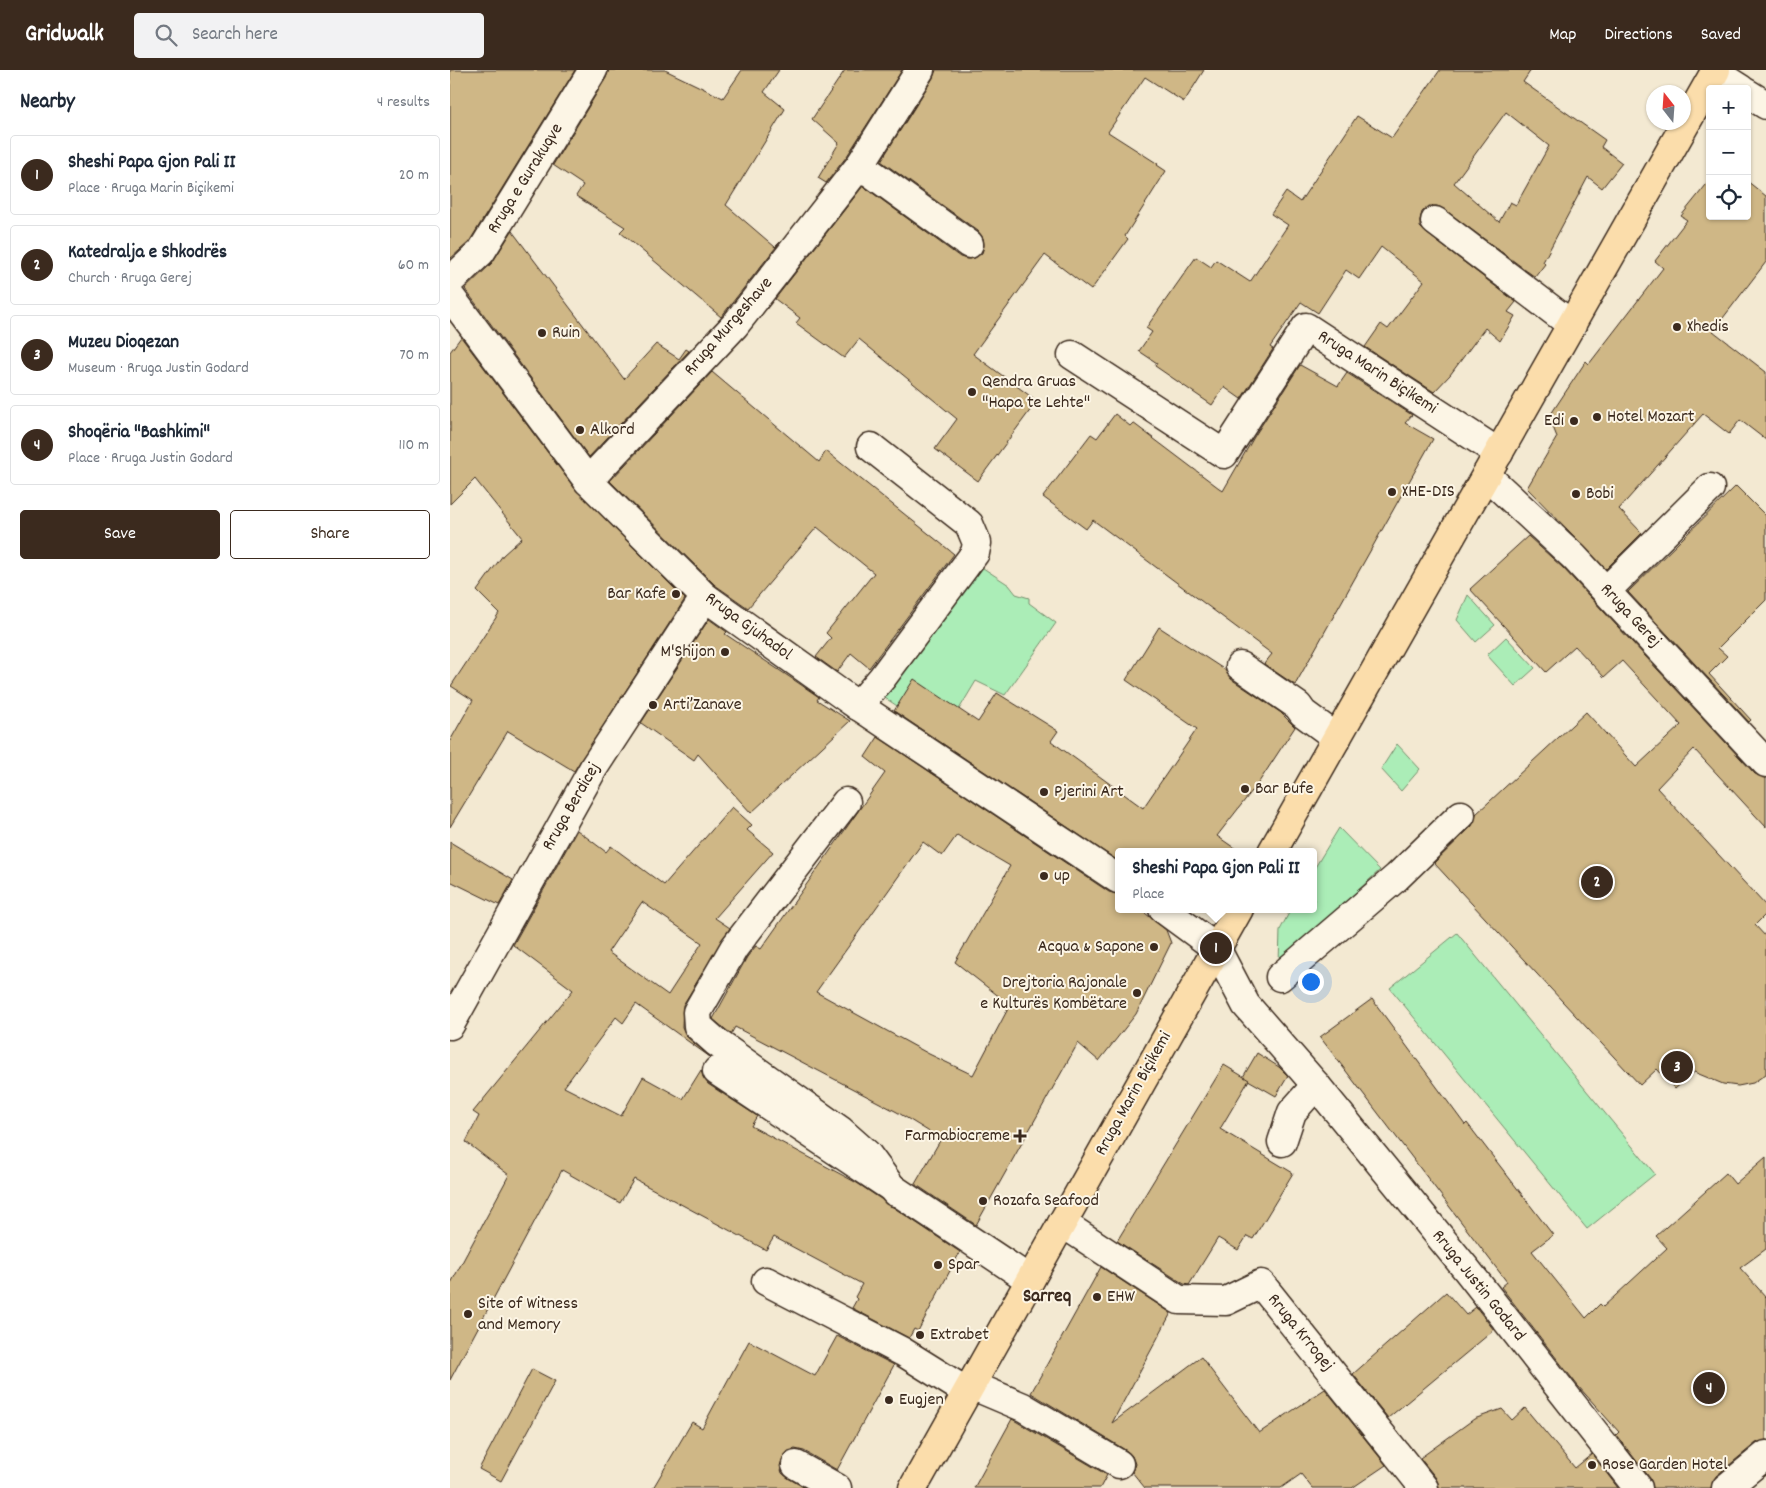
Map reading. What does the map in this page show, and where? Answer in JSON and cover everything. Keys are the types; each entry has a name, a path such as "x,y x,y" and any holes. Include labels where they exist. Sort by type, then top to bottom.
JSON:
{"main road":[{"path":"1274,848 1715,71"},
{"name":"Rruga Marin Biçikemi","path":"913,1488 1237,913"}],"street":[{"name":"Rruga e Gurakuqve","path":"450,281 481,252 593,70"},
{"name":"Rruga Murgeshave","path":"588,481 735,325 860,165 920,70"},
{"path":"1715,71 1735,85"},
{"path":"1751,96 1766,105"},
{"path":"860,165 970,244"},
{"path":"1435,221 1572,325"},
{"name":"Rruga Gjuhadol","path":"450,296 457,326 588,481 705,597 858,706 1115,878"},
{"name":"Rruga Marin Biçikemi","path":"1072,355 1224,454 1306,328 1492,464"},
{"path":"858,706 882,678 975,553 977,543 969,524 871,447"},
{"name":"Rruga Gerej","path":"1492,464 1606,591 1766,763"},
{"path":"1606,591 1710,488"},
{"name":"Rruga Berdicej","path":"450,1025 594,767 705,597"},
{"path":"1240,666 1298,706 1303,713 1336,738"},
{"path":"846,802 734,948 697,1012 698,1026 716,1042 841,1131 867,1154 895,1192"},
{"path":"1280,977 1397,877 1461,815"},
{"path":"1168,913 1216,948"},
{"name":"Rruga Justin Godard","path":"1216,948 1246,1005 1316,1085 1467,1270 1638,1488"},
{"path":"717,1071 895,1192 967,1236 1030,1280"},
{"path":"1282,1142 1292,1112 1316,1085"},
{"name":"Rruga Krroqej","path":"1062,1223 1179,1300 1226,1301 1261,1284 1424,1488"},
{"path":"766,1281 903,1352 969,1389 1023,1407 1119,1464"},
{"path":"1726,1488 1766,1455"},
{"path":"796,1465 837,1488"}],"green space":[{"path":"980,566 1009,585 1016,594 1029,598 1029,603 1056,623 1005,695 976,681 943,736 882,696"},
{"path":"1468,595 1495,625 1476,642 1457,620"},
{"path":"1506,637 1535,668 1515,686 1487,655"},
{"path":"1397,744 1420,769 1401,791 1381,769"},
{"path":"1339,828 1380,870 1279,963 1280,930 1289,913 1317,913 1317,864"},
{"path":"1457,933 1655,1174 1587,1229 1390,988"}],"building":[{"path":"450,70 575,70 469,242 450,259"},
{"path":"609,70 665,70 723,98 742,70 779,70 764,92 785,109 726,205 775,247 780,242 721,317 620,232 625,227 576,196 583,185 553,165"},
{"path":"845,70 902,70 847,156 826,183 818,178 839,143 812,119"},
{"path":"936,70 1204,70 1184,102 1145,77 1108,132 1166,171 1125,236 1128,239 1091,290 1045,255 973,354 1037,401 978,481 935,449 957,419 859,339 844,358 796,323 800,318 775,299 863,186 960,257 967,259 975,258 982,253 984,246 983,238 978,231 881,161 933,78"},
{"path":"1440,70 1531,70 1523,82 1605,140 1601,147 1622,163 1602,188 1588,177 1543,262 1545,264 1535,277 1444,209 1437,206 1429,206 1422,212 1420,227 1426,233 1516,302 1508,312 1515,316 1500,341 1485,328 1450,375 1434,392 1365,347 1381,324 1388,329 1424,281 1381,247 1359,279 1346,270 1318,313 1301,302 1270,347 1273,349 1241,399 1224,387 1212,405 1155,366 1157,363 1139,351 1152,332 1146,328 1196,257 1211,267 1216,260 1250,282 1288,225 1271,214 1286,192 1300,202 1357,116 1392,138","holes":["1506,112 1549,146 1516,205 1510,202 1499,222 1454,183"]},
{"path":"1751,184 1766,196 1766,262 1713,331 1766,372 1766,440 1740,420 1729,434 1703,414 1619,509 1642,533 1606,569 1527,488 1557,437 1549,417 1586,361 1589,364 1663,268 1655,261 1687,220 1681,216 1706,185 1706,220 1751,220"},
{"name":"Ruin","path":"512,231 624,379 656,344 679,359 686,349 689,351 589,457 465,289 492,263"},
{"path":"461,337 576,490 685,599 574,771 508,731 450,827 450,741 473,700 451,686 499,613 477,591 503,555 522,538 475,479 450,504 450,352"},
{"path":"1300,365 1338,386 1347,373 1412,415 1405,423 1433,439 1295,685 1264,664 1272,654 1093,520 1086,529 1043,497 1091,434 1097,438 1115,414 1130,426 1133,423 1223,491 1254,437"},
{"path":"712,372 819,462 826,451 954,554 869,668 851,653 837,672 816,657 831,638 826,633 874,573 817,527 748,608 715,585 610,481"},
{"path":"1736,486 1766,516 1766,600 1718,648 1727,656 1709,674 1751,720 1749,722 1628,592"},
{"path":"1528,536 1563,568 1755,774 1766,778 1766,827 1694,749 1657,788 1766,906 1766,914 1755,925 1766,937 1766,1074 1753,1083 1738,1086 1723,1084 1694,1072 1675,1089 1657,1069 1640,1085 1434,863 1472,826 1476,814 1586,712 1636,767 1681,725 1622,661 1604,677 1575,646 1546,672 1470,589"},
{"path":"709,619 727,632 725,634 819,697 817,700 850,721 751,813 698,754 694,760 641,723"},
{"path":"1159,627 1225,670 1231,679 1280,712 1295,727 1259,782 1217,836 1234,848 1115,848 1115,859 894,711 914,679 978,722 997,693 1058,731 1051,741 1143,808 1197,729 1126,680"},
{"path":"878,737 1109,892 1115,893 1115,913 1145,913 1166,930 1171,943 1136,1014 1099,1061 1078,1043 976,1225 915,1184 941,1139 897,1112 735,1027 731,1034 713,1019 747,957 756,946 761,949 885,773 865,757","holes":["957,835 1010,866 955,962 1010,1005 973,1075 929,1054 816,992 923,842 942,856"]},
{"path":"732,807 752,825 747,830 773,852 715,918 730,928 683,1005 682,1027 687,1037 710,1057 636,1004 623,1023 616,1017 564,1087 621,1116 643,1077 683,1099 701,1070 708,1084 757,1116 751,1126 857,1183 960,1252 918,1331 914,1329 909,1338 852,1308 862,1284 774,1237 766,1250 634,1179 620,1203 562,1170 450,1380 450,1285 509,1175 466,1142 479,1116 473,1112 573,990 513,945 577,830 606,852 611,846 664,885","holes":["642,902 702,943 668,995 608,952"]},
{"path":"450,842 513,880 499,905 450,881"},
{"path":"1372,999 1465,1125 1467,1123 1553,1235 1532,1251 1586,1318 1600,1304 1603,1307 1667,1248 1656,1236 1726,1173 1735,1184 1766,1157 1766,1249 1740,1268 1766,1297 1766,1440 1756,1443 1716,1476 1711,1488 1653,1488 1650,1478 1616,1435 1619,1432 1578,1386 1501,1287 1507,1282 1320,1037"},
{"path":"1257,1053 1279,1067 1288,1076 1276,1096 1243,1077"},
{"path":"1224,1065 1249,1080 1220,1129 1293,1173 1253,1239 1247,1236 1238,1250 1218,1238 1189,1285 1184,1284 1117,1241"},
{"path":"1101,1267 1171,1313 1112,1423 1201,1357 1259,1433 1325,1389 1386,1465 1352,1488 1312,1488 1301,1474 1281,1488 1145,1488 1132,1472 1135,1464 1132,1456 1127,1451 1031,1393"},
{"path":"1446,1292 1466,1315 1476,1307 1494,1330 1388,1418 1353,1374"},
{"path":"837,1336 894,1365 837,1470 804,1451 795,1449 788,1451 783,1457 780,1466 782,1473 805,1488 653,1488 692,1422 702,1428 749,1341 815,1376"},
{"path":"532,1369 555,1381 501,1481 479,1469"},
{"path":"1525,1408 1575,1468 1592,1454 1618,1488 1439,1488 1436,1478 1420,1458 1474,1419 1502,1409 1512,1420"},
{"path":"1012,1419 1107,1475 1100,1488 974,1488"}],"place":[{"name":"Xhedis","path":"1677,327"},
{"name":"Ruin","path":"542,333"},
{"name":"Qendra Gruas \"Hapa te Lehte\"","path":"972,392"},
{"name":"Hotel Mozart","path":"1597,417"},
{"name":"Edi","path":"1574,421"},
{"name":"Alkord","path":"580,430"},
{"name":"XHE-DIS","path":"1392,492"},
{"name":"Bobi","path":"1576,494"},
{"name":"Bar Kafe","path":"676,594"},
{"name":"M'Shijon","path":"725,652"},
{"name":"Arti’Zanave","path":"653,705"},
{"name":"Bar Bufe","path":"1245,789"},
{"name":"Pjerini Art","path":"1044,792"},
{"name":"up","path":"1044,876"},
{"name":"Katedralja e Shkodrës","path":"1597,882"},
{"name":"Acqua & Sapone","path":"1154,947"},
{"name":"Sheshi Papa Gjon Pali II","path":"1216,948"},
{"name":"Drejtoria Rajonale e Kulturës Kombëtare","path":"1137,993"},
{"name":"Muzeu Dioqezan","path":"1677,1067"},
{"name":"Farmabiocreme","path":"1020,1136"},
{"name":"Rozafa Seafood","path":"983,1201"},
{"name":"Spar","path":"938,1265"},
{"name":"EHW","path":"1097,1297"},
{"name":"Site of Witness and Memory","path":"468,1314"},
{"name":"Extrabet","path":"920,1335"},
{"name":"Shoqëria \"Bashkimi\"","path":"1709,1388"},
{"name":"Eugjen","path":"889,1400"},
{"name":"Rose Garden Hotel","path":"1592,1465"}],"district":[{"name":"Sarreq","path":"1047,1297"}]}
